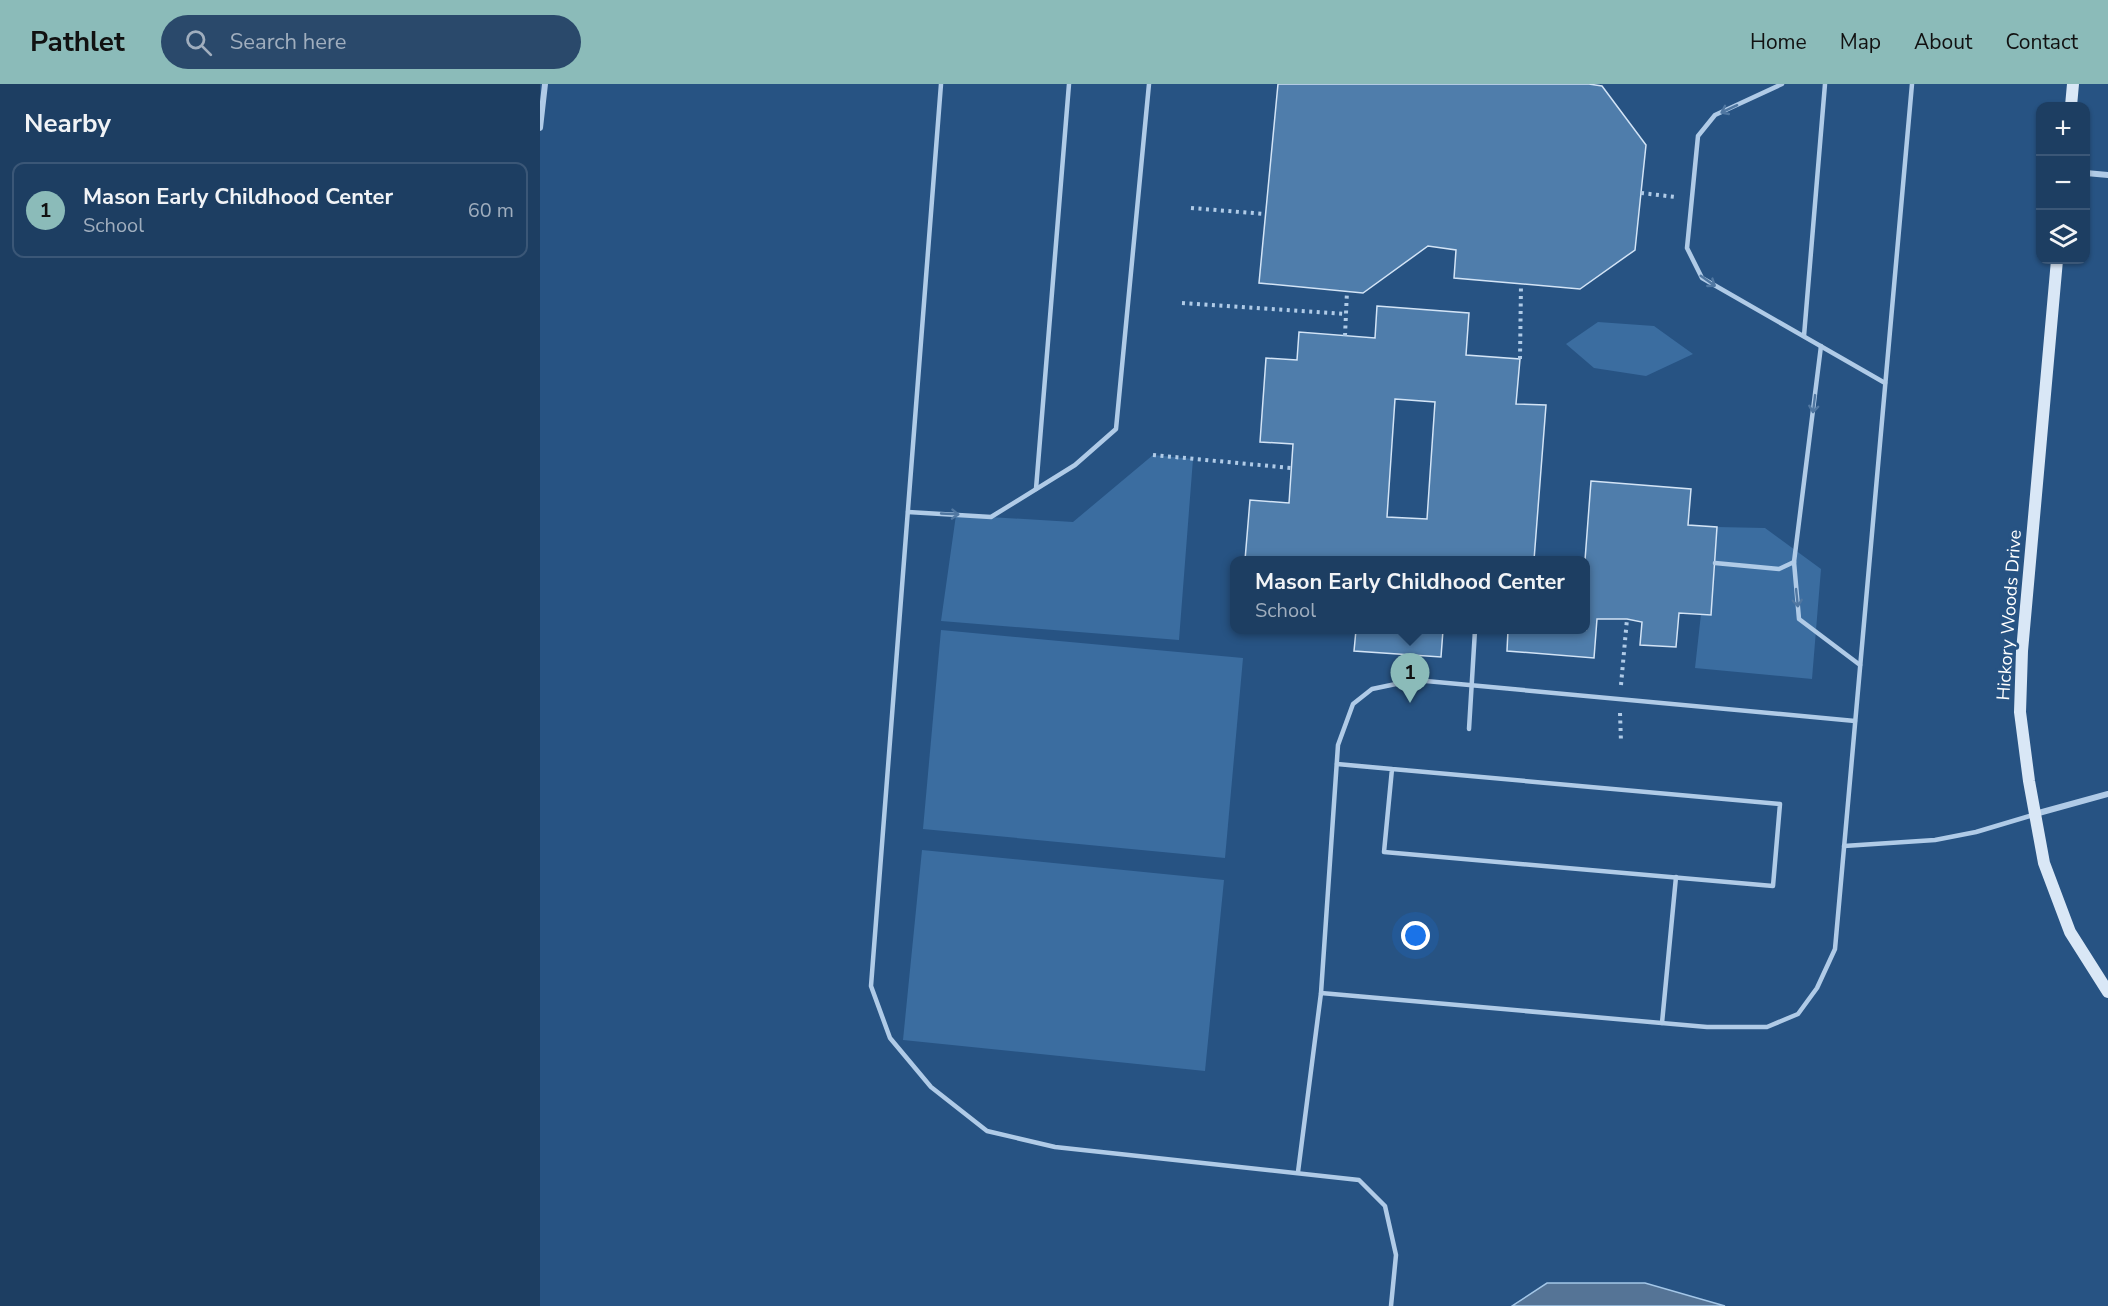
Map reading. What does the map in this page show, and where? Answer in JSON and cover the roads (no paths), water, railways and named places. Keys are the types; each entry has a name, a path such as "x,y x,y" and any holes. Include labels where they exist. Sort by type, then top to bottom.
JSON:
{"street":[{"path":"540,128 545,84"},
{"path":"2071,102 2073,84"},
{"path":"2090,173 2108,175"},
{"name":"Hickory Woods Drive","path":"2057,264 2022,662 2020,712 2029,782 2044,863 2070,932 2108,992"},
{"path":"2035,814 2108,794"}],"lane":[{"path":"941,84 871,986 890,1038 931,1087 987,1131 1055,1147 1359,1180 1385,1206 1396,1255 1391,1306"},
{"path":"1036,489 1069,84"},
{"path":"908,512 991,517 1075,465 1116,429 1149,84"},
{"path":"1782,84 1715,115 1698,136 1687,248 1702,278 1885,383"},
{"path":"1804,336 1824,84"},
{"path":"1321,993 1707,1027 1767,1027 1798,1014 1817,988 1835,949 1912,84"},
{"path":"1821,346 1794,562 1799,619 1860,665"},
{"path":"1715,563 1779,569 1794,562"},
{"path":"1469,729 1475,634"},
{"path":"1298,1172 1321,993 1338,745 1353,704 1372,689 1415,680 1855,721"},
{"path":"1337,764 1780,804 1773,886 1384,852 1392,769"},
{"path":"1844,846 1935,840 1976,832 2035,814"},
{"path":"1662,1023 1676,878"}],"place":[{"name":"Mason Early Childhood Center","path":"1410,703"}]}
